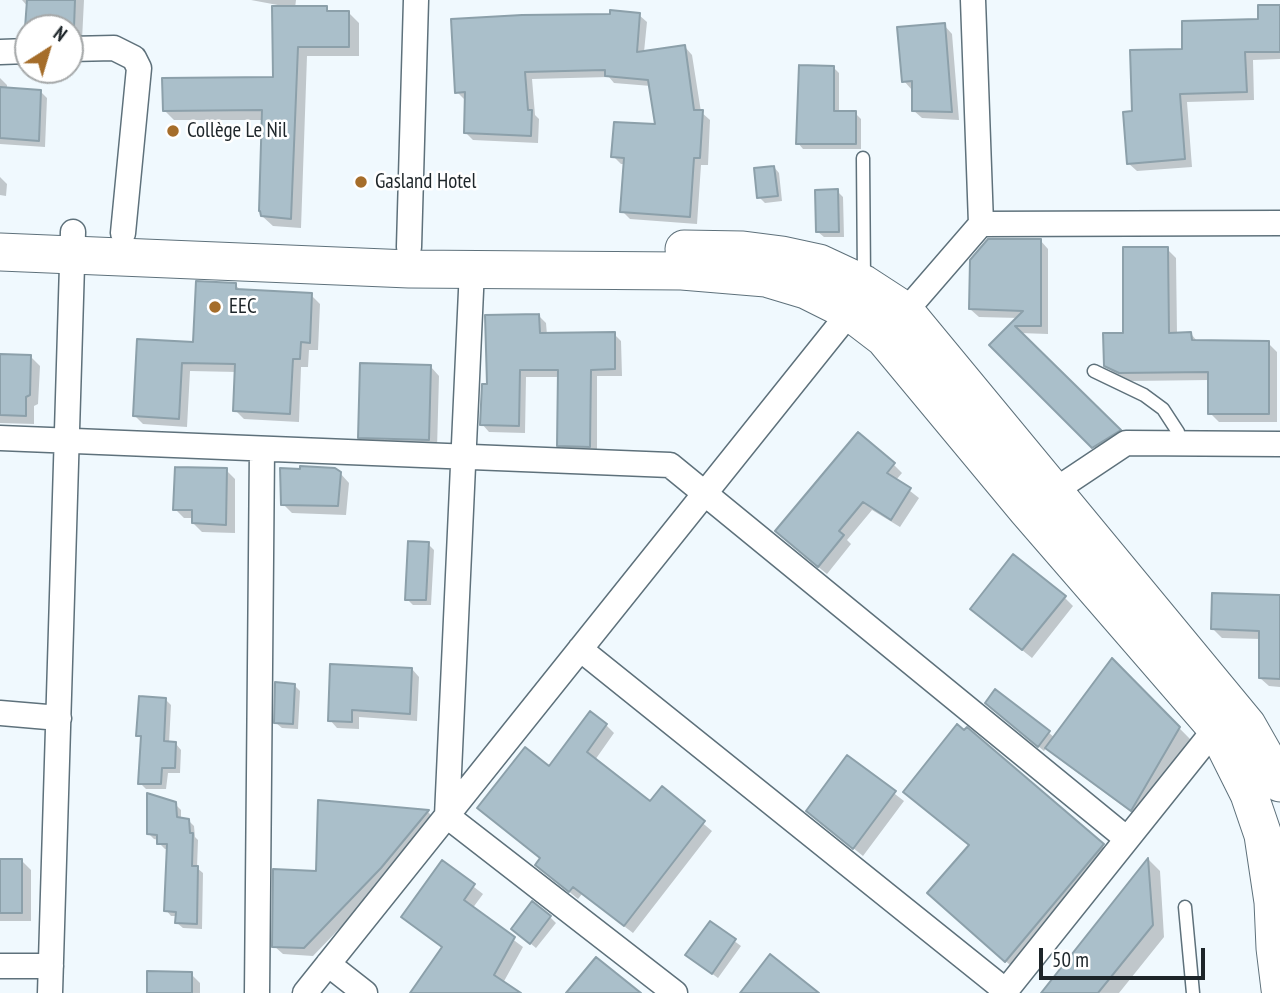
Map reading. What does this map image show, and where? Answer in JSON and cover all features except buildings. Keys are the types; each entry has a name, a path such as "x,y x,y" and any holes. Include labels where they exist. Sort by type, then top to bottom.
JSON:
{"main road":[{"path":"0,229 72,244 472,269 682,271 766,278 806,290 857,298"},
{"path":"0,252 72,244 123,233 409,247 743,250 820,263 857,298 894,324 1040,500 1216,728 1249,794 1263,835 1272,851 1275,948 1280,989"},
{"path":"1040,500 1247,725 1280,783"}],"street":[{"path":"409,247 416,0 426,0"},
{"path":"894,324 981,223 973,0"},
{"path":"84,49 114,48 134,58 139,68 123,233"},
{"path":"981,223 1280,223"},
{"path":"50,993 72,244"},
{"path":"447,816 472,269"},
{"path":"305,993 705,493 857,298"},
{"path":"0,438 670,464 1127,839"},
{"path":"1040,500 1126,443 1280,444"},
{"path":"257,993 262,449"},
{"path":"580,649 1005,992 1216,728"},
{"path":"0,713 58,718"},
{"path":"447,816 676,993"},
{"path":"328,964 365,993"},
{"path":"0,966 51,966"}],"lane":[{"path":"857,298 863,158"},
{"path":"1094,371 1144,395 1163,409 1178,432 1180,443"},
{"path":"1185,907 1193,993"}],"place":[{"name":"Collège Le Nil","path":"173,131"},
{"name":"Gasland Hotel","path":"361,182"},
{"name":"EEC","path":"215,307"}]}
